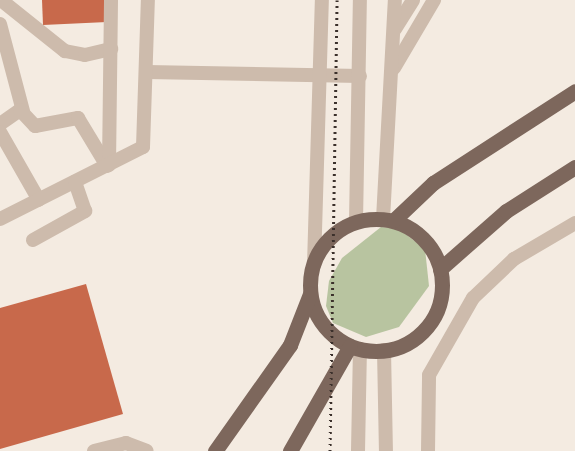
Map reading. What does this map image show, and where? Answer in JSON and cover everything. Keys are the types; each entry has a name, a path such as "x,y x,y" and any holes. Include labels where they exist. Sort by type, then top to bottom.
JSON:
{"main road":[{"path":"388,220 433,183 575,91"},
{"path":"440,269 472,236 571,173"},
{"path":"215,451 290,345 310,291 314,265 327,241 356,222 388,220 422,237 440,269 442,290 426,328 409,342 384,350 355,347 320,320 310,291"},
{"path":"290,451 355,347"}],"street":[{"path":"1,0 65,51 85,55 111,49"},
{"path":"108,165 111,0"},
{"path":"0,219 108,165 144,144 148,0"},
{"path":"314,265 322,0"},
{"path":"354,0 360,7 356,222"},
{"path":"388,220 395,0"},
{"path":"394,29 414,0"},
{"path":"394,68 434,0"},
{"path":"0,24 23,111 35,126 78,118 108,165"},
{"path":"147,72 320,72 360,76"},
{"path":"0,124 23,111"},
{"path":"0,132 39,200"},
{"path":"33,240 85,211 75,182"},
{"path":"428,451 429,375 473,298 514,259 575,223"},
{"path":"355,347 358,451"},
{"path":"384,350 386,451"},
{"path":"94,451 126,443 147,451"}],"green space":[{"path":"381,227 399,229 425,249 429,286 399,327 366,337 333,323 326,306 329,281 342,258"}],"building":[{"path":"42,0 106,0 107,22 43,25"},
{"path":"86,284 123,414 0,449 0,308"}],"railway":[{"path":"330,451 337,0"}]}
